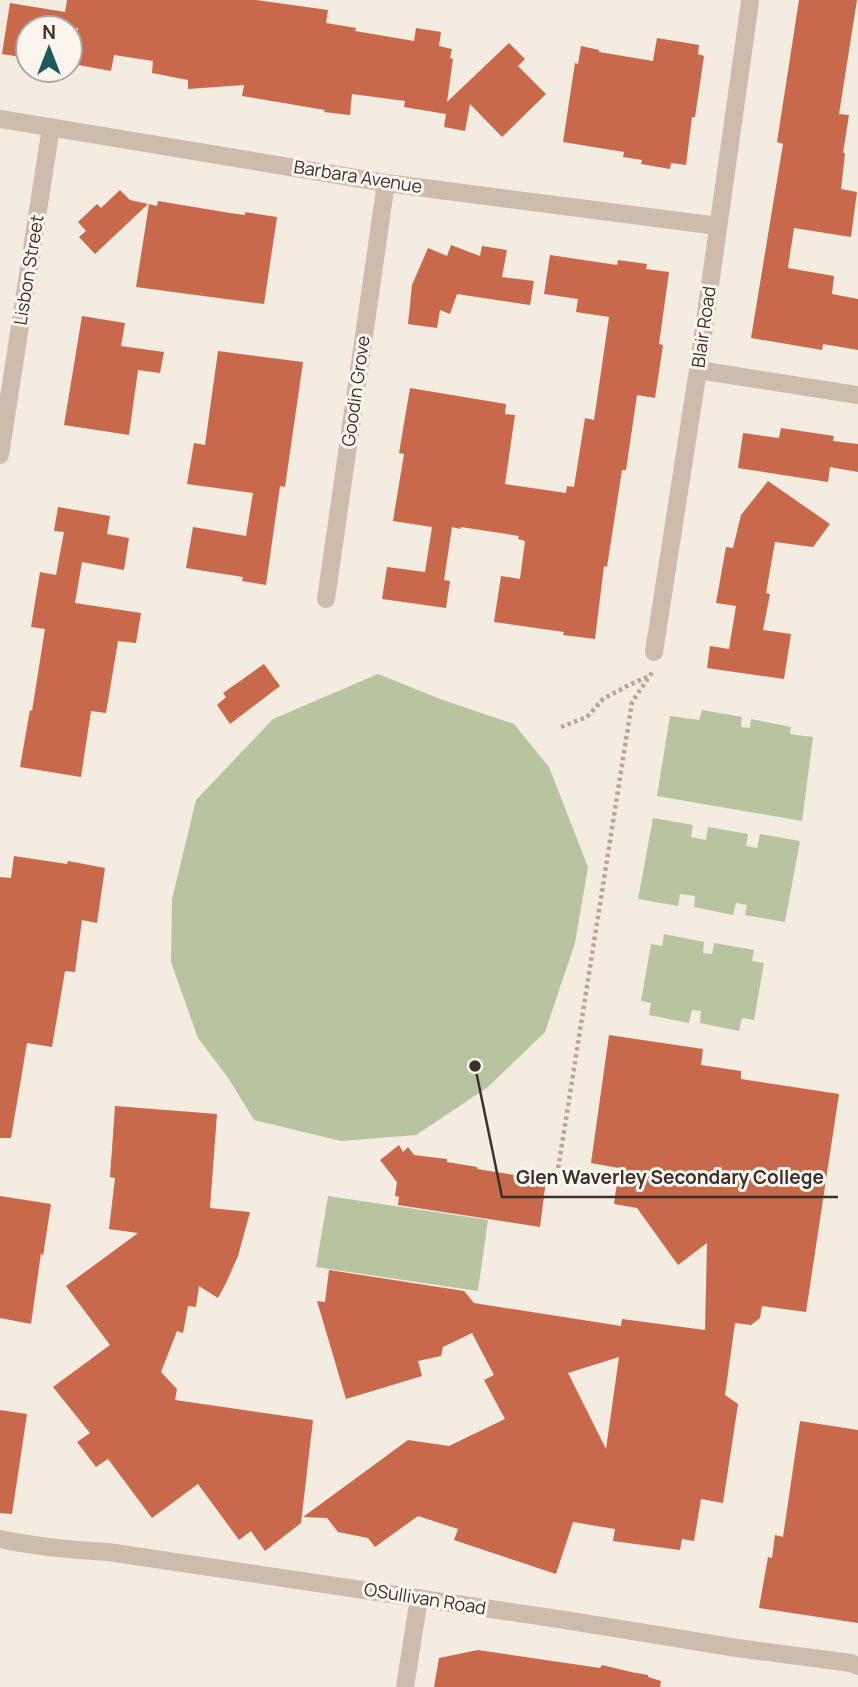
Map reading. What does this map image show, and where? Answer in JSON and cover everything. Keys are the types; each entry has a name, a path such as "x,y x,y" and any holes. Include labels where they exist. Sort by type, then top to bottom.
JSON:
{"street":[{"name":"Blair Road","path":"654,652 698,370 750,2"},
{"name":"Barbara Avenue","path":"0,119 386,183 718,226"},
{"name":"Lisbon Street","path":"0,455 51,127"},
{"name":"Goodin Grove","path":"326,599 386,183"},
{"path":"698,370 858,395"},
{"name":"OSullivan Road","path":"0,1539 71,1550 108,1552 737,1648 856,1663"},
{"path":"405,1687 419,1598"}],"path":[{"path":"556,1182 632,702 649,676 654,652"},
{"path":"561,727 587,717 603,699 649,676"}],"green space":[{"path":"378,674 514,724 549,767 588,867 575,943 545,1032 488,1087 416,1135 341,1141 254,1120 229,1079 198,1038 171,962 172,899 196,800 273,719"},
{"path":"702,710 742,717 741,727 750,728 751,719 791,727 790,734 813,737 802,821 657,796 670,716 699,720"},
{"path":"653,818 693,825 691,837 706,840 708,827 748,834 746,846 757,848 760,834 800,841 785,922 745,915 747,905 736,903 733,915 694,907 695,896 680,894 678,906 638,899"},
{"path":"664,934 704,942 703,953 712,954 714,943 754,950 752,961 764,963 754,1020 742,1018 739,1031 700,1023 701,1011 692,1010 689,1023 649,1015 651,1003 641,1001 651,944 662,946"},
{"path":"328,1196 488,1220 478,1291 316,1267"}],"building":[{"path":"67,0 256,0 328,10 326,23 356,28 355,31 414,41 416,28 441,32 439,46 452,49 450,58 453,59 447,102 509,43 525,59 518,66 546,94 502,137 470,104 465,131 444,127 446,114 404,107 405,101 352,94 350,115 242,96 244,85 188,89 188,80 152,73 153,61 114,55 111,71 84,66 84,14 14,14 14,56 2,54 10,3 65,12"},
{"path":"799,0 857,0 839,114 849,115 841,189 857,192 851,237 794,228 788,268 834,276 832,294 858,299 858,350 823,344 822,350 751,338 783,144 777,142"},
{"path":"657,38 699,45 698,54 704,56 686,165 671,163 670,169 641,164 642,160 623,157 624,152 563,142 575,63 578,64 581,46 599,52 653,61"},
{"path":"120,190 130,200 148,204 95,254 79,237 86,231 78,222 97,204 101,208"},
{"path":"158,201 230,213 245,215 245,212 277,217 264,304 136,287 149,204 157,206"},
{"path":"451,245 480,256 482,246 507,250 502,277 534,281 530,305 457,294 450,314 440,310 437,328 408,324 412,285 428,248 447,256"},
{"path":"550,255 617,265 618,260 647,264 646,269 669,272 655,398 637,395 626,470 622,470 607,567 604,566 595,639 494,622 501,576 520,579 525,541 518,539 519,536 452,527 444,580 450,581 446,608 382,599 387,567 425,572 432,527 393,521 404,454 399,453 410,388 506,404 505,414 515,415 505,484 566,493 567,486 574,487 585,418 594,420 609,317 576,312 578,299 544,294"},
{"path":"82,316 125,323 121,346 164,352 160,373 138,370 129,435 64,425"},
{"path":"218,351 303,362 285,487 280,486 266,585 242,581 243,577 186,568 193,527 246,536 253,493 187,484 194,443 205,445"},
{"path":"781,428 834,436 833,441 858,444 858,472 830,467 828,482 738,468 743,433 779,438"},
{"path":"768,481 830,524 813,547 775,542 763,630 791,634 784,679 707,668 710,646 729,649 736,606 716,603 726,547 733,548 741,515"},
{"path":"58,507 110,516 107,534 129,538 124,570 82,562 75,603 141,613 136,643 118,641 106,713 91,711 81,777 20,767 45,629 31,627 40,572 56,575 64,532 54,531"},
{"path":"264,664 280,686 230,724 217,705 226,697 223,693"},
{"path":"14,856 67,864 68,861 105,868 97,923 82,920 75,972 65,971 52,1047 27,1043 11,1138 0,1138 0,877 11,878"},
{"path":"609,1035 703,1049 701,1065 741,1071 741,1079 839,1094 806,1312 762,1306 760,1318 751,1325 735,1323 725,1395 738,1404 723,1503 701,1499 694,1541 682,1539 680,1550 613,1541 615,1529 573,1522 556,1574 454,1540 458,1529 418,1516 375,1547 368,1538 338,1532 327,1518 303,1517 408,1440 449,1446 505,1419 484,1380 494,1375 472,1333 443,1347 441,1356 418,1361 422,1376 346,1399 317,1301 325,1302 329,1270 464,1291 474,1303 621,1326 622,1319 705,1330 707,1243 678,1265 637,1208 614,1204 619,1168 591,1163","holes":["619,1357 606,1449 568,1373"]},
{"path":"115,1106 217,1114 210,1208 250,1212 238,1256 218,1298 199,1286 196,1307 188,1306 183,1333 177,1331 161,1372 177,1389 175,1400 313,1420 301,1523 265,1551 251,1531 239,1540 198,1484 152,1518 108,1459 96,1467 77,1442 90,1433 53,1387 110,1345 66,1286 138,1233 109,1229 115,1178 110,1177"},
{"path":"399,1145 403,1152 408,1147 414,1155 447,1159 447,1162 477,1169 546,1180 540,1227 398,1205 399,1197 395,1196 397,1182 380,1160"},
{"path":"0,1196 51,1204 31,1324 0,1318"},
{"path":"0,1410 27,1414 12,1514 0,1513"},
{"path":"800,1421 858,1430 858,1623 759,1608 768,1557 772,1558 775,1535 783,1537"},
{"path":"478,1650 600,1668 602,1665 648,1675 661,1681 660,1687 434,1687 439,1658"}],"place":[{"name":"Glen Waverley Secondary College","path":"475,1066"}]}
